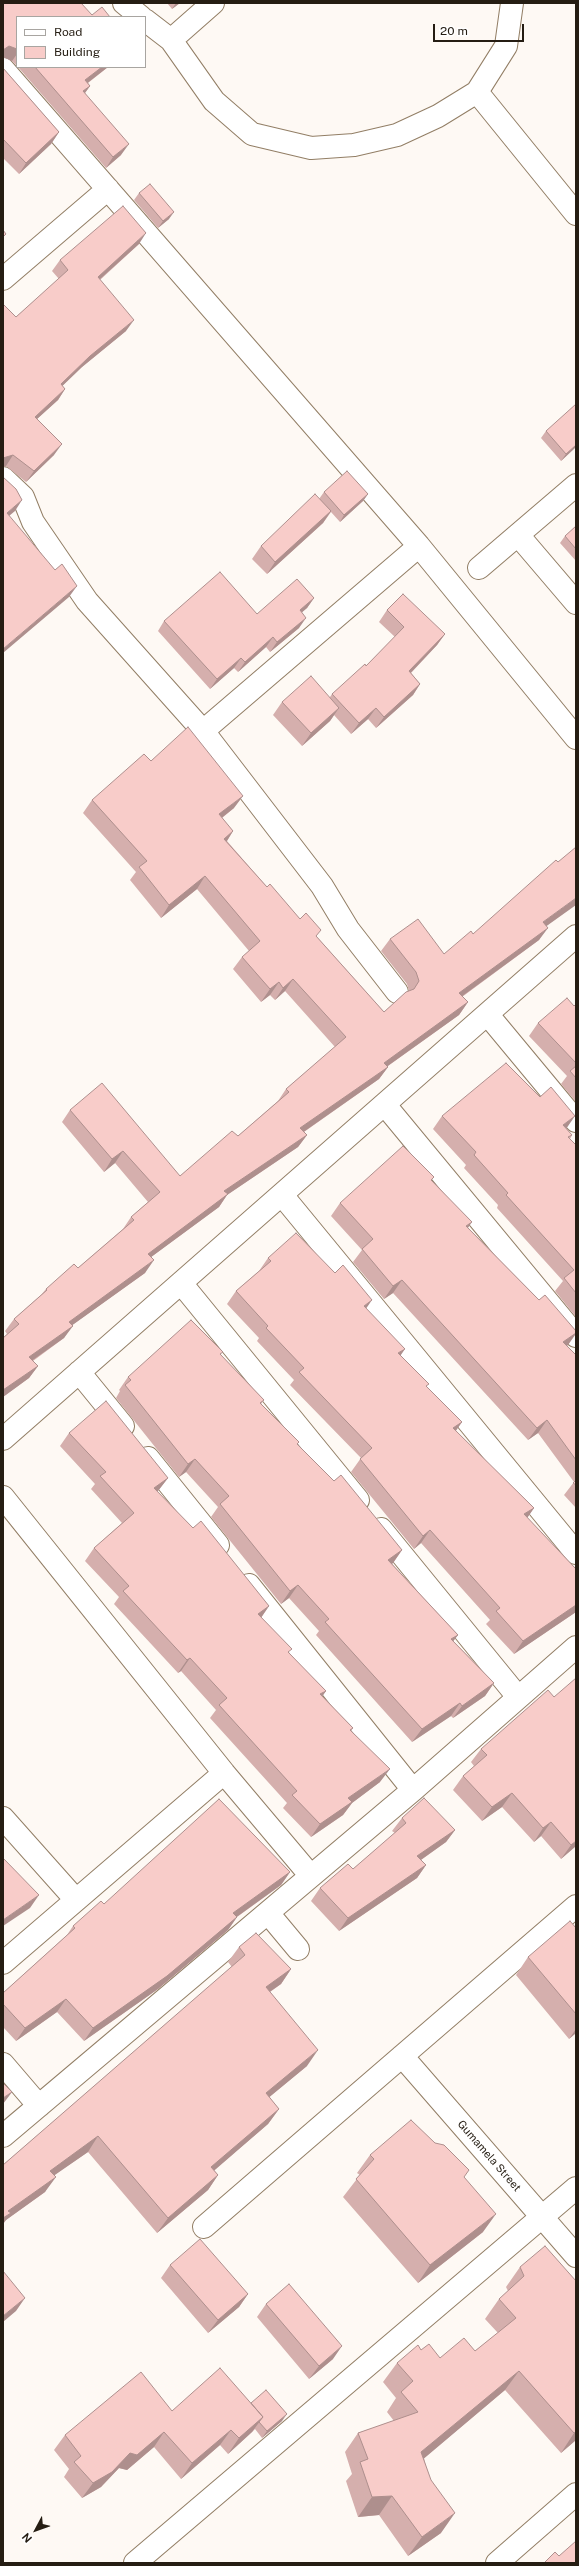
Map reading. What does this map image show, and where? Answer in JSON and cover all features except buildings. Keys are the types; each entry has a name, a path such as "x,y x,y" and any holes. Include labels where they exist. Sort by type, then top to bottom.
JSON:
{"street":[{"path":"124,3 140,16"},
{"path":"171,40 213,3"},
{"path":"146,21 171,40 214,101 252,134 311,148 354,145 397,134 438,116 477,92 506,46 512,3"},
{"path":"3,69 419,546 576,738"},
{"path":"477,92 576,214"},
{"path":"3,279 108,189"},
{"path":"3,478 23,498 33,522 87,601 203,731 322,886 348,929 397,992"},
{"path":"479,568 576,485"},
{"path":"518,535 576,603"},
{"path":"203,731 419,546"},
{"path":"3,1439 576,936"},
{"path":"488,1014 576,1121"},
{"path":"385,1105 576,1336"},
{"path":"282,1195 576,1553"},
{"path":"181,1283 518,1697"},
{"path":"80,1372 413,1790"},
{"path":"3,1497 224,1773 310,1875"},
{"path":"3,2136 310,1875 413,1790 576,1647"},
{"path":"3,1963 224,1773"},
{"path":"3,1818 76,1900"},
{"path":"204,2227 576,1906"},
{"path":"268,1912 298,1948"},
{"name":"Gumamela Street","path":"402,2056 576,2256"},
{"path":"3,2064 39,2106"},
{"path":"135,2563 576,2188"},
{"path":"497,2563 576,2494"}]}
